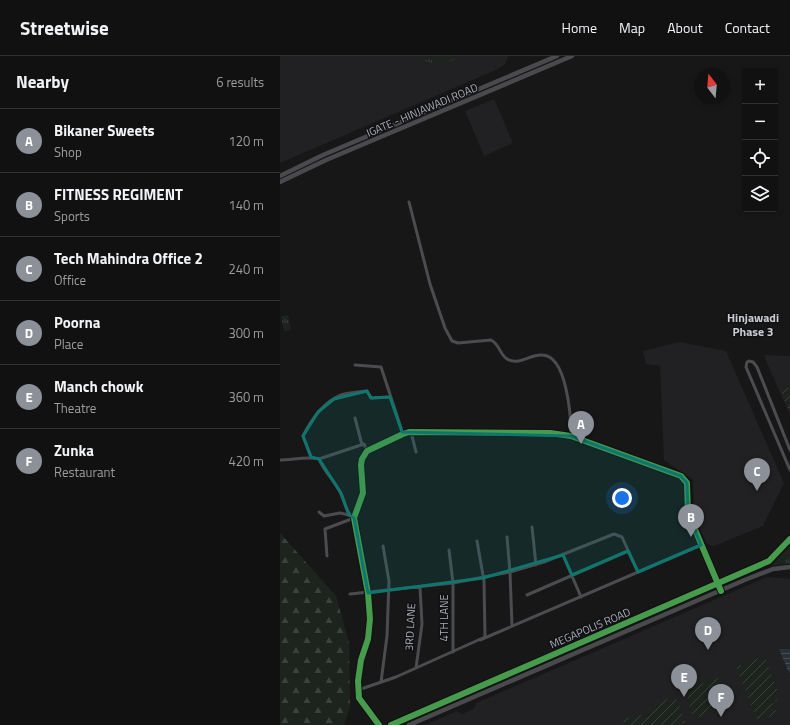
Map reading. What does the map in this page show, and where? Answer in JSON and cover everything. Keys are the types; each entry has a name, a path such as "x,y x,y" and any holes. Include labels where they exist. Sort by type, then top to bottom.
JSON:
{"street":[{"name":"IGATE - HINJAWADI ROAD","path":"280,176 334,151 557,56"},
{"name":"IGATE - HINJAWADI ROAD","path":"280,182 326,160 572,56"},
{"path":"408,202 430,284 452,341 458,343 491,340 496,342 503,355 509,360 517,361 540,354 547,355 555,360 567,395 571,420 571,436"},
{"path":"790,450 757,367 753,362 749,361 747,362 746,367 790,470"},
{"path":"355,365 381,367 403,434"},
{"path":"311,457 303,436 318,412 334,399 343,394 367,391 371,398 390,397"},
{"path":"355,418 362,445 364,444 368,451"},
{"path":"411,432 416,452"},
{"path":"379,725 359,698 358,690 361,660 368,639 370,619 368,593 354,518 363,493 361,465 368,451 403,434 411,432 550,433 571,436 681,476 687,484 688,513 721,591"},
{"path":"280,460 304,459 311,457 319,459 362,445"},
{"path":"319,459 324,470 341,493 349,515"},
{"path":"318,512 324,516 340,513 354,518"},
{"path":"327,556 325,529 354,518"},
{"path":"532,527 536,565"},
{"path":"350,594 453,583 510,572 536,565 614,534 622,537 638,572"},
{"path":"507,538 512,626"},
{"name":"MEGAPOLIS ROAD","path":"391,725 770,561 790,539"},
{"path":"478,541 483,578 486,634 480,640"},
{"path":"358,690 416,668 701,545"},
{"path":"381,682 387,636 389,590 389,581 383,546"},
{"name":"4TH LANE","path":"449,550 453,583 453,652"},
{"path":"527,595 628,551"},
{"path":"563,555 581,596"},
{"name":"MEGAPOLIS ROAD","path":"409,725 773,569 790,567"},
{"name":"3RD LANE","path":"416,668 422,624 420,587"}],"highlighted area":[{"path":"367,391 371,398 390,397 402,432 571,436 681,476 687,483 688,513 701,545 638,572 628,551 572,575 563,555 483,578 368,593 354,518 349,515 341,493 319,459 311,457 303,436 318,412 334,399"}],"shaded area":[{"path":"280,56 508,56 505,64 498,69 280,163"},
{"path":"494,99 513,143 484,156 465,111"},
{"path":"679,342 726,351 784,483 763,526 714,546 707,544 694,516 693,480 664,460 660,366 646,364 643,351"},
{"path":"764,355 790,356 790,415 767,363"},
{"path":"767,577 790,579 790,725 425,725 457,711 462,714 474,709 476,703"},
{"path":"779,649 790,649 789,673"}],"green space":[{"path":"413,56 455,56 456,59 434,63 424,61"},
{"path":"288,315 291,330 284,331 281,316"},
{"path":"786,386 790,389 790,413 780,389"},
{"path":"280,533 336,596 349,643 350,707 344,725 280,725"},
{"path":"790,546 790,564 772,565"},
{"path":"764,656 778,691 774,693 777,700 772,702 777,714 758,721 736,667"},
{"path":"718,677 729,704 694,719 687,700 690,694 688,689"},
{"path":"675,696 686,722 679,725 624,725 623,719 646,714 664,700"}],"cycle path":[{"path":"379,725 359,698 358,681 361,660 368,639 370,619 368,593 354,518 363,493 362,459 367,451 403,434 409,432 550,433 571,436 681,476 687,483 688,513 721,591"},
{"path":"391,725 769,561 790,539"}],"place":[{"name":"Bikaner Sweets","path":"581,444"},
{"name":"Tech Mahindra Office 2","path":"757,491"},
{"name":"FITNESS REGIMENT","path":"691,537"},
{"name":"Poorna","path":"708,650"},
{"name":"Manch chowk","path":"684,697"},
{"name":"Zunka","path":"721,717"}],"district":[{"name":"Hinjawadi Phase 3","path":"753,325"}]}
